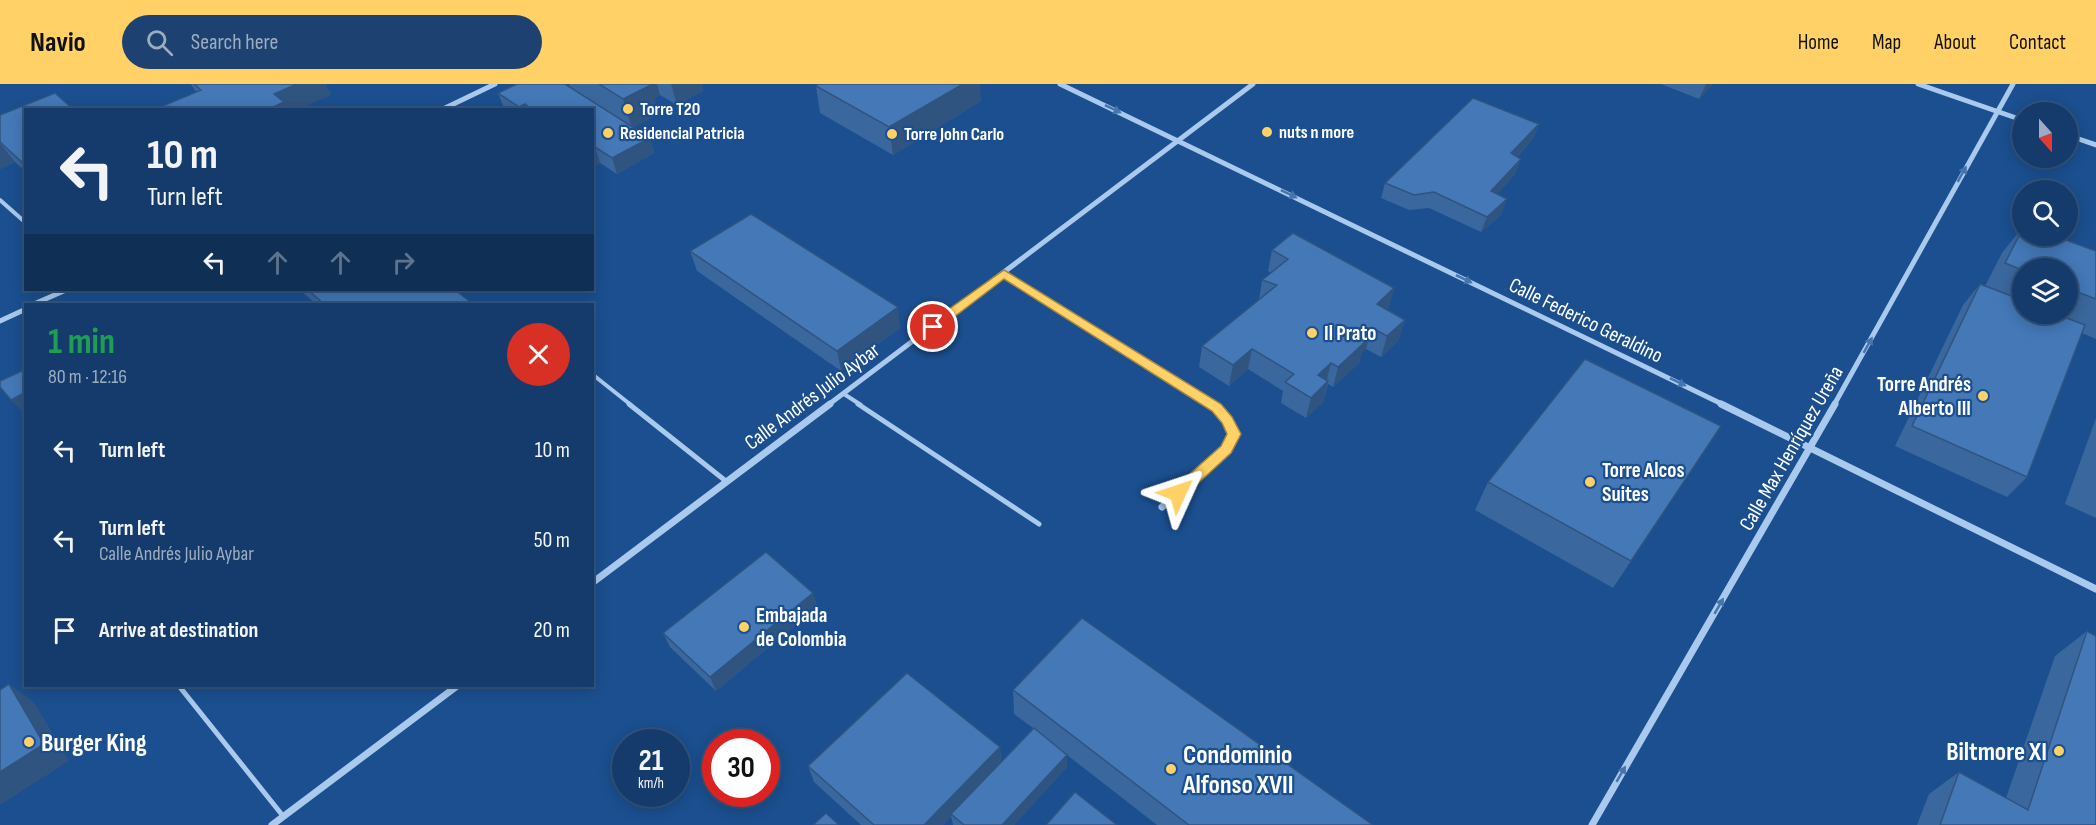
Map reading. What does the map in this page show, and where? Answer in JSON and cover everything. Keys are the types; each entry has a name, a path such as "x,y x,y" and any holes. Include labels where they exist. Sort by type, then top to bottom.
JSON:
{"street":[{"path":"445,108 495,84"},
{"name":"Calle Federico Geraldino","path":"1060,84 1812,447 2096,589"},
{"name":"Calle Andrés Julio Aybar","path":"594,582 1253,84"},
{"path":"1918,84 2012,117"},
{"name":"Calle Max Henríquez Ureña","path":"1592,825 1812,447 2013,84"},
{"path":"2078,139 2096,145"},
{"path":"1004,274 1217,408 1228,420 1234,434 1227,450 1162,507"},
{"path":"36,303 64,291"},
{"path":"0,321 24,310"},
{"path":"272,825 456,687"}],"lane":[{"path":"0,200 24,221"},
{"path":"594,376 727,482"},
{"path":"844,394 1039,524"},
{"path":"180,687 283,816"}],"building":[{"path":"194,84 297,84 274,94 284,102 271,108 158,108 201,90"},
{"path":"517,84 565,84 650,138 612,158 594,148 594,108 530,108 525,104 519,107 498,93"},
{"path":"599,84 649,84 651,85 623,99"},
{"path":"818,84 963,84 889,127 816,86"},
{"path":"55,93 72,108 24,108 24,164 0,142 0,115"},
{"path":"1473,98 1539,124 1511,153 1521,159 1491,191 1507,199 1487,217 1434,192 1414,195 1385,183"},
{"path":"751,214 898,307 837,351 690,251"},
{"name":"Il Prato","path":"1293,233 1394,288 1377,304 1405,320 1387,336 1372,328 1360,339 1365,342 1338,367 1331,363 1318,375 1328,381 1311,398 1285,382 1294,374 1252,349 1233,365 1202,346 1277,285 1262,280 1288,259 1272,250"},
{"path":"2078,244 2096,251 2096,299 2078,292 2078,258 2012,258 2012,266 2005,263 2014,246"},
{"name":"Torre Andrés Alberto III","path":"1980,284 2012,296 2012,324 2078,322 2085,325 2027,477 1912,426"},
{"path":"309,291 456,291 472,303 323,303"},
{"name":"Torre Alcos Suites","path":"1585,359 1721,426 1631,561 1488,482"},
{"path":"24,370 24,393 11,400 0,387 0,381"},
{"name":"Embajada de Colombia","path":"766,552 813,593 710,677 663,633"},
{"name":"Condominio Alfonso XVII","path":"1082,618 1373,825 1189,825 1013,690"},
{"name":"Biltmore XI","path":"2087,631 2096,636 2096,825 1940,825 1959,772 2028,810"},
{"path":"907,673 1000,747 924,825 874,825 808,766"},
{"path":"9,684 44,744 0,772 0,690"},
{"path":"1034,728 1067,755 1002,825 964,825 951,814"},
{"path":"1075,792 1117,825 1046,825"},
{"path":"826,813 839,825 813,825"}],"place":[{"name":"Torre T20","path":"628,109"},
{"name":"nuts n more","path":"1267,132"},
{"name":"Residencial Patricia","path":"608,133"},
{"name":"Torre John Carlo","path":"892,134"},
{"name":"Il Prato","path":"1312,333"},
{"name":"Torre Andrés Alberto III","path":"1983,396"},
{"name":"Torre Alcos Suites","path":"1590,482"},
{"name":"Embajada de Colombia","path":"744,627"},
{"name":"Burger King","path":"29,742"},
{"name":"Biltmore XI","path":"2059,751"},
{"name":"Condominio Alfonso XVII","path":"1171,769"}],"route":[{"path":"933,327 1004,274 1217,408 1228,420 1234,434 1227,450 1178,493"}]}
